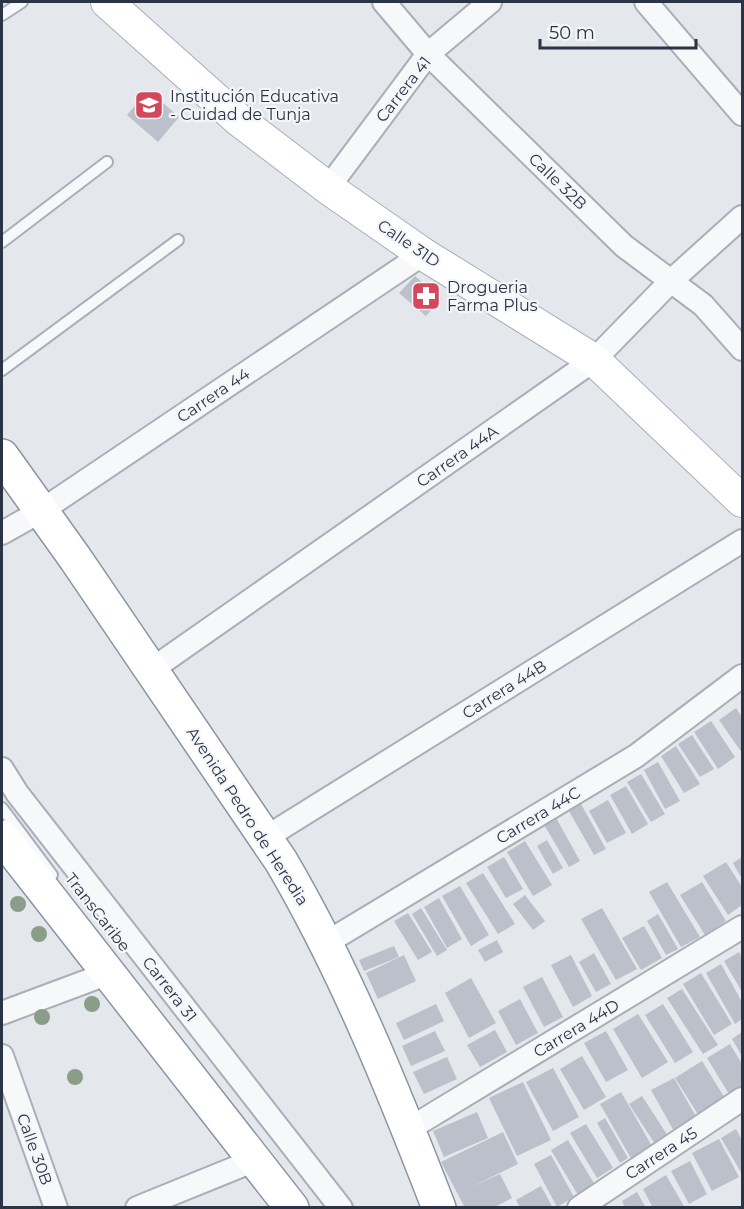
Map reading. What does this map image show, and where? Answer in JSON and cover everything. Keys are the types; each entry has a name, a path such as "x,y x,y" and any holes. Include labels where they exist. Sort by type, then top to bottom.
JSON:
{"highway":[{"name":"Avenida Pedro de Heredia","path":"2,456 151,670 298,890 326,942 409,1129 439,1208"},
{"path":"2,837 292,1208"}],"street":[{"name":"Calle 31D","path":"107,2 240,121 327,188 423,254 594,360 742,501"},
{"name":"Calle 32B","path":"384,2 428,54 624,246 703,305 742,349"},
{"name":"Carrera 41","path":"327,188 428,54 490,2"},
{"path":"645,2 742,114"},
{"name":"Carrera 44A","path":"151,670 594,360 671,281 742,217"},
{"name":"Carrera 44","path":"2,533 41,511 423,254"},
{"name":"Carrera 44B","path":"265,838 742,541"},
{"name":"Carrera 44C","path":"326,942 636,756 742,676"},
{"name":"Carrera 31","path":"2,769 17,793 341,1208"},
{"name":"Carrera 44D","path":"409,1129 742,927"},
{"path":"2,1013 109,974"},
{"name":"Calle 30B","path":"2,1056 56,1208"},
{"name":"Carrera 45","path":"579,1208 742,1099"},
{"path":"137,1208 255,1160"}],"lane":[{"path":"2,15 22,2"},
{"path":"2,242 107,162"},
{"path":"2,370 178,240"},
{"name":"TransCaribe","path":"2,785 330,1208"},
{"name":"TransCaribe","path":"2,808 57,881"}],"building":[{"path":"148,90 179,117 158,142 127,115"},
{"path":"415,276 441,298 426,316 399,293"},
{"path":"736,708 742,717 742,753 719,720"},
{"path":"711,721 735,757 718,769 694,732"},
{"path":"692,735 714,769 700,777 678,744"},
{"path":"676,746 700,784 684,793 661,756"},
{"path":"658,762 680,801 665,809 644,770"},
{"path":"641,774 665,814 651,822 627,782"},
{"path":"626,786 648,824 632,834 610,795"},
{"path":"608,800 626,833 607,843 589,811"},
{"path":"581,804 606,849 594,855 569,811"},
{"path":"555,816 580,861 569,867 543,823"},
{"path":"547,840 563,868 553,874 537,846"},
{"path":"525,841 552,885 533,896 507,852"},
{"path":"504,857 523,889 506,898 487,867"},
{"path":"742,857 742,879 733,863"},
{"path":"726,862 742,887 742,905 728,915 703,876"},
{"path":"483,873 515,924 498,934 466,883"},
{"path":"667,882 700,937 681,947 649,892"},
{"path":"702,882 726,921 705,935 680,895"},
{"path":"460,886 489,935 471,946 442,896"},
{"path":"525,895 545,921 533,930 513,904"},
{"path":"439,898 462,939 447,948 424,907"},
{"path":"421,908 447,950 437,956 412,914"},
{"path":"602,908 637,969 616,980 581,919"},
{"path":"408,913 432,952 418,960 394,921"},
{"path":"658,914 678,949 666,955 647,921"},
{"path":"644,926 662,958 641,970 622,938"},
{"path":"497,940 503,952 485,962 478,950"},
{"path":"394,946 399,957 364,971 359,960"},
{"path":"739,952 742,958 742,992 724,961"},
{"path":"594,953 611,984 596,992 579,962"},
{"path":"404,955 416,981 378,999 366,973"},
{"path":"571,955 592,996 573,1007 551,965"},
{"path":"721,964 742,1002 742,1019 735,1024 706,973"},
{"path":"701,973 732,1024 714,1035 683,984"},
{"path":"542,977 563,1017 544,1027 523,987"},
{"path":"471,978 496,1023 469,1038 445,993"},
{"path":"682,989 718,1045 703,1054 667,998"},
{"path":"520,999 538,1033 516,1045 498,1011"},
{"path":"436,1004 444,1021 404,1040 396,1023"},
{"path":"663,1004 693,1052 675,1063 645,1015"},
{"path":"638,1014 668,1062 642,1078 613,1029"},
{"path":"495,1030 507,1052 480,1067 467,1045"},
{"path":"435,1031 445,1051 411,1066 402,1046"},
{"path":"606,1031 628,1070 606,1082 584,1043"},
{"path":"742,1032 742,1056 732,1039"},
{"path":"730,1044 742,1064 742,1093 732,1099 707,1058"},
{"path":"582,1056 606,1097 584,1110 560,1069"},
{"path":"447,1057 457,1079 424,1094 413,1072"},
{"path":"702,1061 726,1100 699,1116 675,1078"},
{"path":"553,1068 579,1117 553,1131 526,1082"},
{"path":"674,1078 698,1120 675,1133 651,1090"},
{"path":"523,1082 551,1140 517,1156 489,1098"},
{"path":"621,1092 653,1148 632,1160 600,1104"},
{"path":"642,1096 668,1136 655,1144 629,1104"},
{"path":"477,1112 488,1138 444,1157 433,1131"},
{"path":"605,1118 628,1158 620,1163 597,1123"},
{"path":"586,1124 613,1168 597,1178 570,1133"},
{"path":"736,1129 742,1140 742,1174 721,1138"},
{"path":"503,1132 518,1164 471,1187 500,1174 512,1198 493,1208 465,1208 441,1162"},
{"path":"719,1139 739,1177 712,1191 692,1153"},
{"path":"568,1140 595,1185 578,1195 551,1150"},
{"path":"551,1155 574,1197 557,1207 534,1164"},
{"path":"690,1161 707,1194 689,1204 671,1171"},
{"path":"666,1175 685,1208 653,1208 643,1189"},
{"path":"541,1186 553,1208 520,1208 516,1200"},
{"path":"637,1192 646,1208 625,1208 622,1201"}],"place":[{"name":"Institución Educativa - Cuidad de Tunja","path":"149,105"},
{"name":"Drogueria Farma Plus","path":"426,296"}]}
